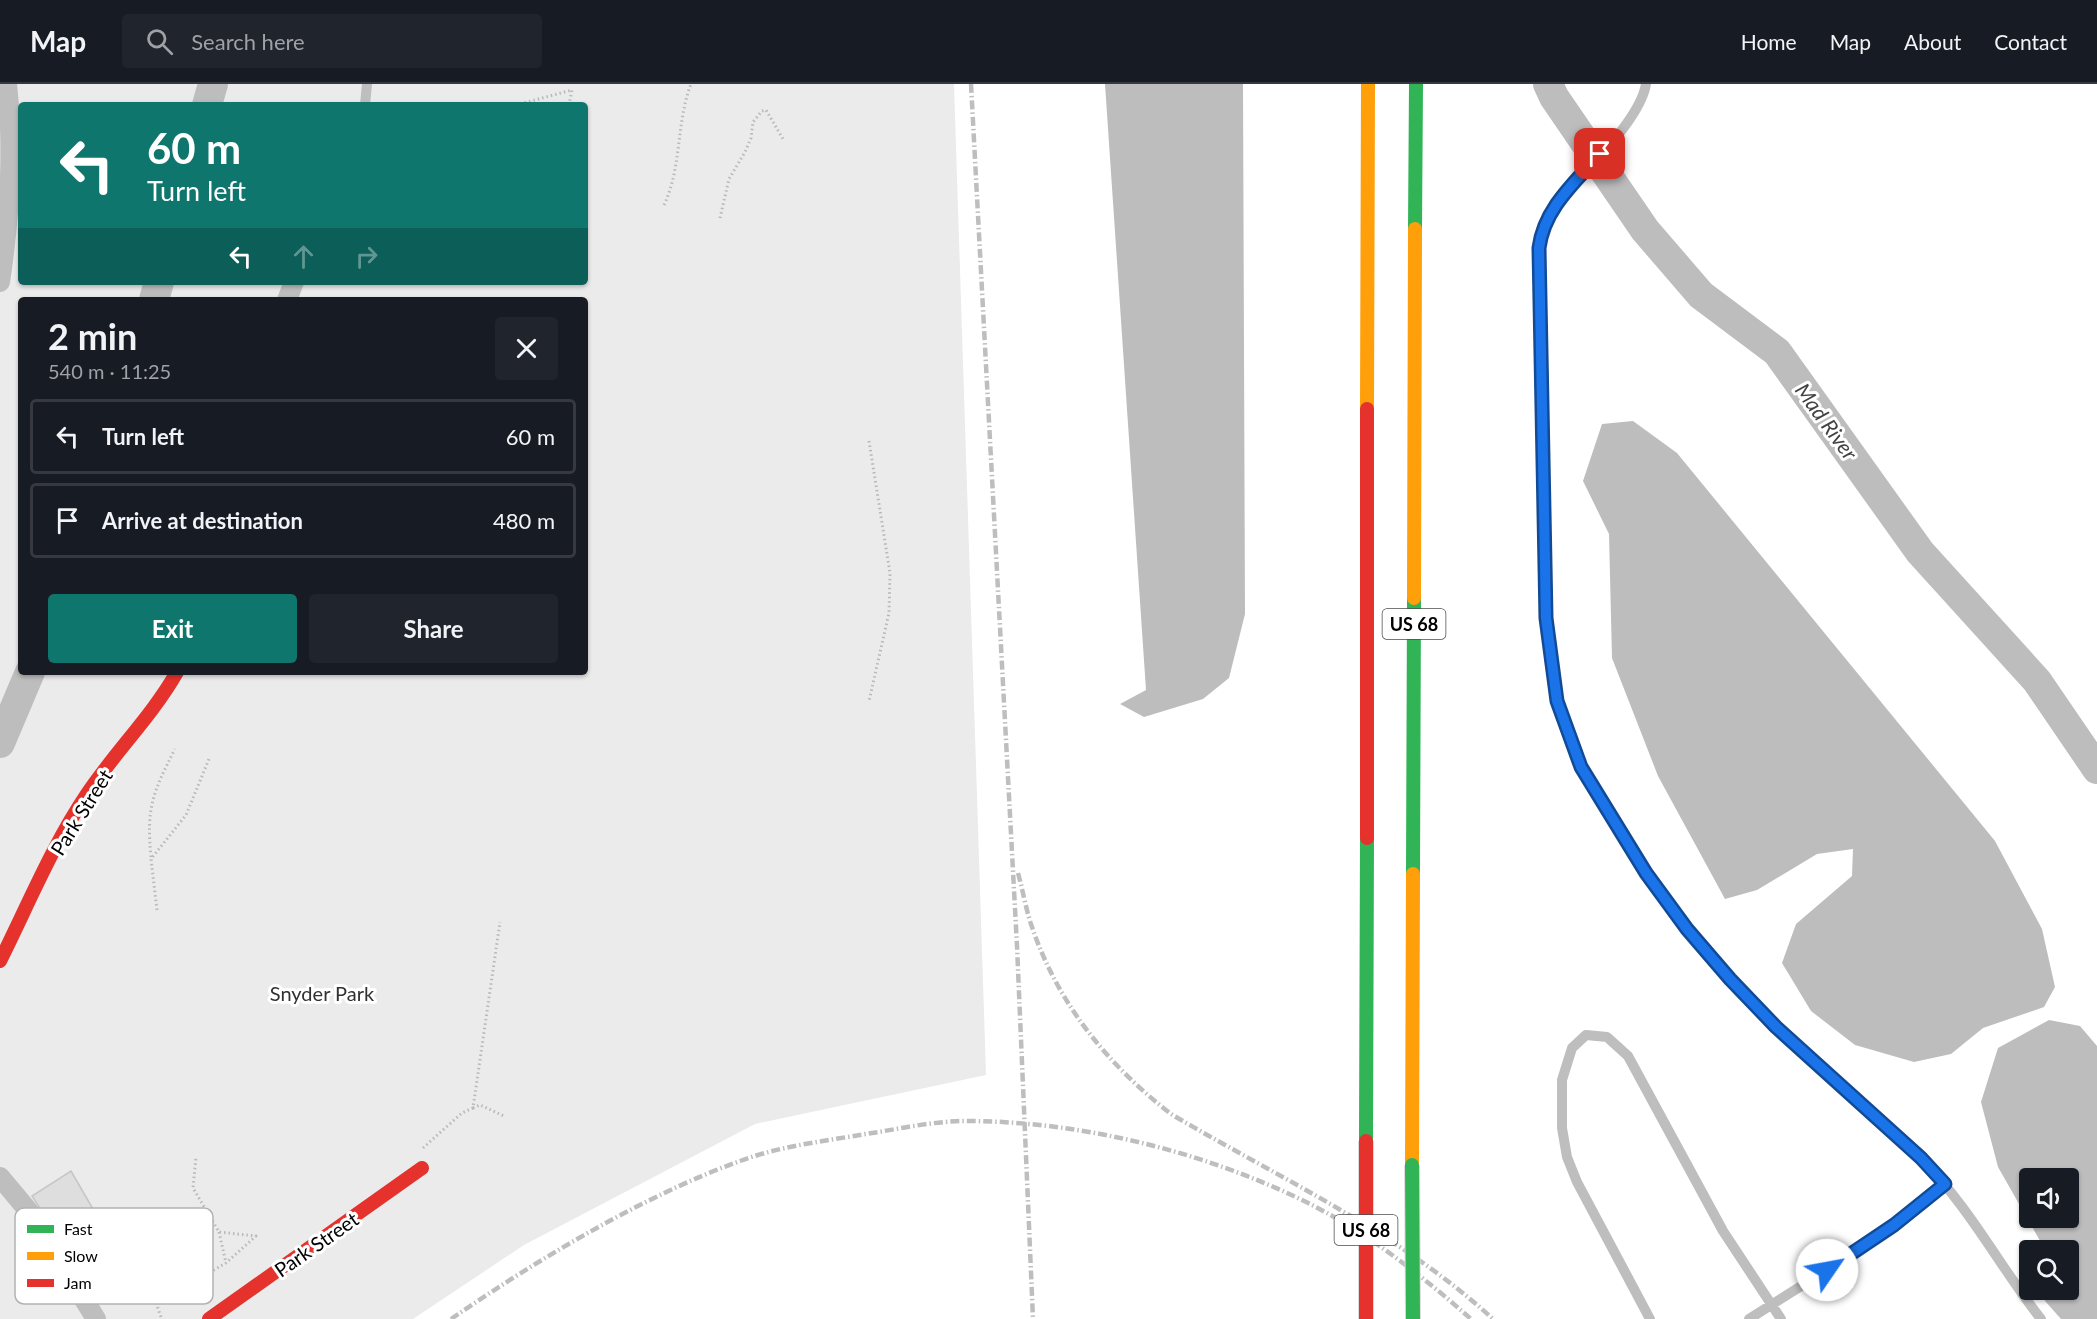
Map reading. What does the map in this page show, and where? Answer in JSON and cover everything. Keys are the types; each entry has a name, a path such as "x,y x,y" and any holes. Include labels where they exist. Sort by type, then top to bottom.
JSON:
{"main road":[{"name":"US 68","path":"1366,1319 1368,84"},
{"name":"US 68","path":"1413,1319 1416,84"},
{"name":"Park Street","path":"0,961 68,824 88,792 152,712 175,675"},
{"name":"Park Street","path":"209,1319 422,1168"}],"street":[{"path":"0,282 10,192 11,152 7,84"},
{"path":"0,1178 26,1208"},
{"path":"87,1304 96,1319"}],"lane":[{"path":"365,102 367,84"},
{"path":"1646,84 1635,111 1547,217 1541,230 1539,248 1546,618 1557,701 1568,737 1581,767 1646,873 1715,963 1776,1027 1921,1158 1945,1184 2041,1319"},
{"path":"1650,1319 1577,1182 1567,1157 1562,1128 1562,1080 1572,1048 1586,1035 1606,1037 1628,1056 1723,1231 1781,1319"},
{"path":"1749,1319 1863,1247 1945,1184"}],"path":[{"path":"570,102 573,84"},
{"path":"664,205 671,189 680,122 691,84"},
{"path":"527,102 572,90"},
{"path":"720,219 729,179 748,145 753,122 762,111 766,110 783,139"},
{"path":"869,441 890,573 889,613 869,700"},
{"path":"157,910 148,818 150,801 175,749"},
{"path":"151,859 186,815 209,759"},
{"path":"473,1108 500,922"},
{"path":"421,1151 462,1113 473,1108 480,1106 504,1116"},
{"path":"196,1157 193,1188 205,1208"},
{"path":"213,1222 219,1232 226,1263"},
{"path":"213,1270 226,1263 256,1236 219,1232"},
{"path":"156,1304 161,1317"}],"green space":[{"name":"Snyder Park","path":"0,84 954,84 986,1075 755,1124 524,1245 413,1319 0,1319"}],"shaded area":[{"path":"1105,84 1243,84 1245,614 1229,678 1203,699 1144,717 1120,704 1146,690"},
{"path":"1633,421 1677,453 1995,841 2042,929 2055,987 2044,1007 1983,1028 1951,1054 1914,1062 1855,1045 1811,1011 1782,963 1796,924 1852,876 1853,849 1817,854 1757,890 1725,899 1658,776 1612,658 1609,534 1583,481 1602,424"},
{"path":"2049,1020 2080,1026 2097,1046 2097,1319 2061,1319 2045,1301 2079,1300 2079,1240 2040,1240 2033,1228 2079,1228 2079,1168 2019,1168 2019,1204 1998,1167 1981,1102 1998,1048"}],"building":[{"path":"71,1171 92,1208 40,1208 32,1196"}],"waterway":[{"path":"208,102 213,84"},
{"name":"Mad River","path":"1548,84 1554,97 1645,230 1701,295 1777,352 1920,552 2037,681 2097,769"},
{"path":"155,297 158,285"},
{"path":"0,743 29,675"}],"railway":[{"path":"971,84 1017,946 1033,1319"},
{"path":"1018,873 1032,927 1056,982 1088,1031 1126,1075 1171,1114 1338,1208 1418,1259 1493,1319"},
{"path":"451,1319 519,1274 591,1231 703,1175 771,1151 803,1144 954,1121 1009,1122 1095,1133 1181,1153 1223,1167 1302,1200 1347,1225 1411,1269 1471,1319"}],"traffic: fast":[{"path":"1415,229 1416,84"},
{"path":"1413,874 1414,598"},
{"path":"1366,1141 1367,838"},
{"path":"1412,1165 1413,1319"}],"traffic: slow":[{"path":"1367,409 1368,84"},
{"path":"1414,598 1415,229"},
{"path":"1412,1165 1413,874"}],"traffic: jam":[{"path":"1367,409 1367,838"},
{"path":"0,961 51,855 74,814 175,675"},
{"path":"1366,1141 1366,1319"},
{"path":"209,1319 422,1168"}],"route":[{"path":"1600,154 1547,217 1541,230 1539,248 1546,618 1557,701 1568,737 1581,767 1646,873 1687,929 1776,1027 1921,1158 1945,1184 1894,1225 1827,1270"}]}
